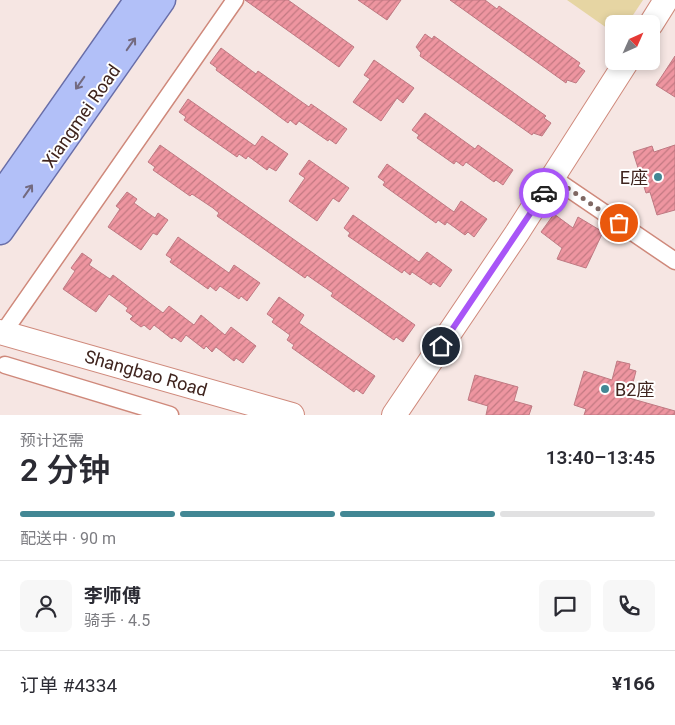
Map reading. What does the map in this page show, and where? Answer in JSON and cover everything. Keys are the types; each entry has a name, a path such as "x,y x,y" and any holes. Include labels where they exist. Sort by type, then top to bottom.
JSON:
{"main road":[{"name":"Xiangmei Road","path":"0,197 138,0"},
{"name":"Xiangmei Road","path":"0,231 162,0"}],"street":[{"path":"2,332 235,0"},
{"path":"657,15 666,0"},
{"path":"394,415 553,178 621,70"},
{"path":"553,178 675,261"},
{"name":"Shangbao Road","path":"2,332 292,415"},
{"path":"5,365 170,415"}],"shaded area":[{"path":"567,0 643,0 633,15 605,15 605,27"}],"building":[{"path":"245,0 288,0 354,47 339,67"},
{"path":"358,0 401,0 387,20"},
{"path":"450,0 485,0 497,9 499,6 580,63 578,66 585,71 576,83 567,80 566,83"},
{"path":"425,34 432,39 434,36 546,116 544,118 551,123 542,136 533,133 532,135 420,56 421,53 416,47"},
{"path":"221,48 256,74 258,71 309,107 311,104 347,129 336,144 329,139 328,141 299,121 296,125 290,120 288,123 216,70 217,68 210,63"},
{"path":"675,56 675,97 656,85"},
{"path":"374,60 414,88 403,103 397,98 381,121 353,102 370,79 364,75"},
{"path":"188,99 255,146 262,136 288,154 276,171 269,167 267,170 248,156 246,159 239,154 237,157 184,120 186,117 179,112"},
{"path":"425,113 475,149 478,145 513,170 503,185 496,180 494,182 466,162 463,166 456,161 454,164 417,138 419,135 412,130"},
{"path":"160,145 415,325 403,342 396,337 394,340 331,296 333,293 307,275 305,278 217,216 219,213 213,208 192,194 190,196 153,170 155,167 148,162"},
{"name":"E座","path":"675,145 675,210 657,215 650,192 646,193 633,152 652,146 654,152"},
{"path":"309,160 349,188 339,202 333,198 317,221 289,201 305,178 299,174"},
{"path":"387,164 454,212 461,201 487,219 474,237 468,232 465,235 447,222 445,225 438,220 436,223 383,185 385,182 378,177"},
{"path":"127,192 137,199 134,203 155,218 158,213 168,220 157,235 153,233 141,250 108,227 120,209 116,206"},
{"path":"554,214 573,228 578,217 603,232 586,268 557,259 562,248 541,232"},
{"path":"353,215 419,262 427,252 452,270 440,287 433,282 431,285 412,272 410,275 404,270 402,273 348,236 350,233 344,228"},
{"path":"178,237 229,273 234,265 260,283 247,301 241,296 239,299 220,286 216,291 210,286 208,289 170,262 172,259 166,255"},
{"path":"82,253 92,260 89,265 110,279 113,275 163,313 169,306 194,325 201,315 225,335 231,327 256,346 243,363 236,358 234,361 216,347 212,352 206,346 204,349 186,335 181,342 174,337 172,339 154,325 150,330 144,325 141,327 130,319 133,316 126,311 128,308 109,294 96,312 63,289 75,271 71,268"},
{"path":"279,297 304,315 299,323 375,376 363,394 356,389 354,392 292,348 294,345 287,340 290,335 272,322 274,319 267,314"},
{"name":"B2座","path":"617,361 630,364 629,369 636,371 629,398 675,411 675,415 584,415 586,409 574,405 584,371 612,380"},
{"path":"475,375 518,387 514,401 532,406 529,415 486,415 488,406 468,400"}],"way so far":[{"path":"544,193 553,178 619,223"}],"place":[{"name":"E座","path":"658,177"},
{"name":"B2座","path":"605,389"}],"route":[{"path":"441,346 544,193"}]}
